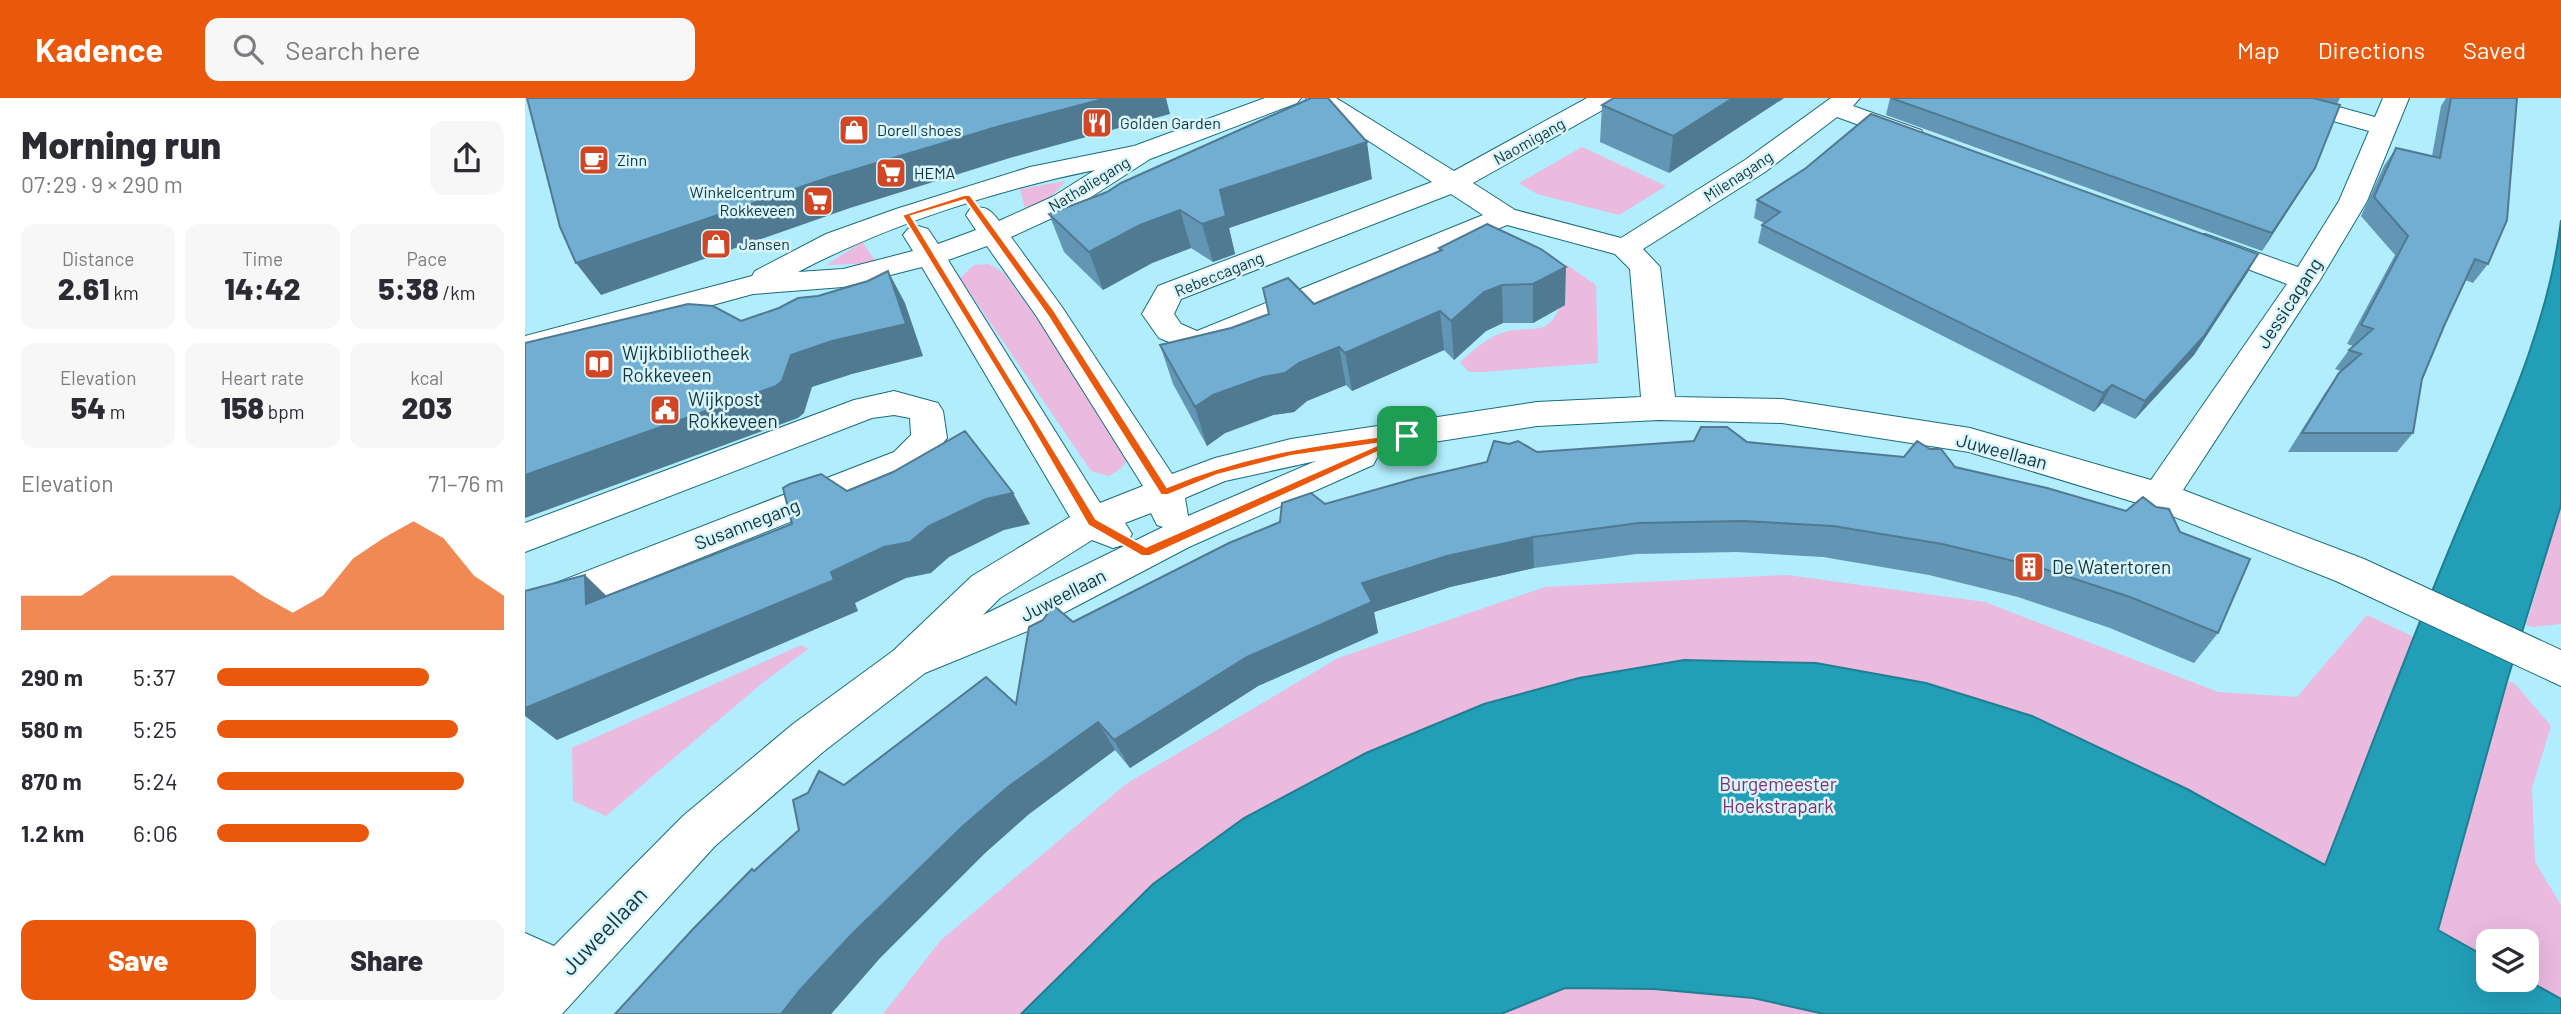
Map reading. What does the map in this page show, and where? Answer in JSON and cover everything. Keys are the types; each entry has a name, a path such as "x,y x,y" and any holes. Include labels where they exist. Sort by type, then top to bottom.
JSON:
{"street":[{"name":"Nathaliegang","path":"752,285 836,240 907,215 1040,173 1141,153 1288,98"},
{"path":"1319,98 1504,216 1625,248 1645,267 1659,408"},
{"name":"Naomigang","path":"1453,183 1606,98"},
{"path":"2277,98 2385,127"},
{"name":"Jessicagang","path":"2160,496 2305,280 2353,201 2396,98"},
{"path":"1841,103 1940,146"},
{"name":"Milenagang","path":"1625,248 1755,166 1841,103"},
{"name":"Nathaliegang","path":"525,346 752,285 843,278 931,256 994,234 1064,202 1141,153"},
{"name":"Rebeccagang","path":"1453,183 1169,293 1158,314 1170,331 1197,344 1504,216"},
{"path":"907,215 1092,522 1161,545 1165,492 1052,314 967,196"},
{"path":"2175,232 2305,280"},
{"name":"Susannegang","path":"525,537 866,408 894,403 926,411 929,438 907,461 525,612"},
{"name":"Juweellaan","path":"528,1014 543,967 809,738 908,663 986,587 1092,522 1215,471 1291,452 1537,415 1659,408 1782,411 1970,440 2160,496 2350,570 2546,662"},
{"name":"Juweellaan","path":"908,663 1021,617 1161,545 1407,436"}],"green space":[{"path":"1582,147 1666,186 1619,215 1537,194 1519,183"},
{"path":"1066,181 1047,201 1026,212 1020,189"},
{"path":"862,242 877,263 826,265"},
{"path":"1498,247 1567,265 1596,285 1598,363 1469,372 1460,362 1498,334 1543,327 1555,317 1560,307"},
{"path":"989,264 1004,273 1131,451 1116,472 1108,476 1091,471 960,278 974,265"},
{"path":"2561,505 2561,624 2533,627 2526,625"},
{"name":"Burgemeester Hoekstrapark","path":"1787,575 1985,602 2218,692 2297,697 2367,615 2515,684 2551,726 2532,788 2535,862 2561,905 2561,1014 883,1014 941,940 1126,784 1338,658 1545,587"},
{"path":"801,645 808,649 761,684 606,816 573,801 572,748"}],"water":[{"name":"Burgemeester Hoekstrapark","path":"2561,220 2561,505 2507,681 2438,930 2476,951 2476,992 2539,992 2539,987 2561,999 2561,1014 1824,1014 1753,998 1654,989 1565,988 1501,1014 1021,1014 1153,884 1244,818 1366,753 1484,704 1579,678 1684,660 1816,663 1926,683 2032,716 2187,789 2325,865 2451,545 2517,386 2532,345 2554,262"}],"building":[{"path":"527,98 1107,98 1000,126 833,176 576,263 560,227"},
{"path":"1311,98 1328,98 1367,142 1220,190 1226,216 1202,224 1180,210 1140,225 1089,252 1049,214 1107,192 1121,183"},
{"path":"1614,98 1733,98 1673,136 1602,105"},
{"path":"1891,98 2313,98 2340,105 2315,168 2272,233"},
{"path":"2451,98 2517,98 2507,220 2488,264 2475,259 2444,326 2422,379 2413,433 2302,433 2339,373 2361,354 2349,350 2373,329 2361,325 2408,236 2374,197 2396,148 2440,158"},
{"path":"1871,114 2258,254 2204,336 2145,401 2112,385 2103,393 1762,225 1780,212 1757,200 1806,168"},
{"path":"1487,224 1541,249 1566,267 1533,284 1502,285 1484,292 1451,321 1440,311 1345,353 1339,347 1299,363 1285,373 1263,377 1213,395 1195,407 1160,345 1231,328 1269,314 1263,288 1288,278 1314,304 1442,250 1439,248"},
{"path":"888,271 906,324 832,341 791,355 782,381 776,386 525,475 525,343 688,304 713,306 741,321 779,308 798,298 818,296 868,281"},
{"path":"1701,427 1727,427 1747,442 1904,457 1917,441 1930,449 1941,449 1955,467 2047,488 2126,511 2143,497 2156,507 2169,509 2180,532 2250,559 2218,633 2130,597 2035,566 1942,544 1833,526 1743,521 1639,523 1533,537 1447,556 1362,583 1372,602 1247,657 1114,740 1098,722 1008,787 962,827 851,935 781,1014 615,1014 752,869 754,871 799,830 793,800 808,793 819,771 844,785 986,677 1016,704 1029,627 1043,620 1053,605 1073,622 1229,543 1280,522 1282,503 1311,493 1325,504 1487,462 1494,441 1509,444 1518,441 1537,452 1694,441"},
{"path":"965,431 1013,493 986,499 929,526 910,542 884,547 831,572 834,580 525,708 525,591 585,575 586,604 792,524 783,488 790,484 821,474 847,491 893,472"}],"place":[{"name":"Golden Garden","path":"1097,123"},
{"name":"Dorell shoes","path":"854,130"},
{"name":"Zinn","path":"594,160"},
{"name":"HEMA","path":"891,173"},
{"name":"Winkelcentrum Rokkeveen","path":"818,201"},
{"name":"Jansen","path":"716,244"},
{"name":"Wijkbibliotheek Rokkeveen","path":"599,364"},
{"name":"Wijkpost Rokkeveen","path":"665,410"},
{"name":"De Watertoren","path":"2029,567"}],"route":[{"path":"967,196 1052,314 1165,492 1215,471 1291,452 1407,436 1146,552 1092,522 907,215 967,196"}]}
